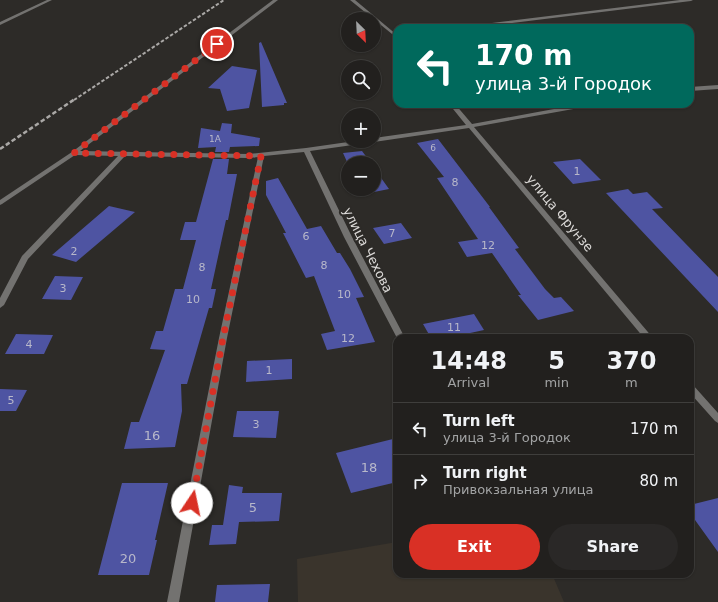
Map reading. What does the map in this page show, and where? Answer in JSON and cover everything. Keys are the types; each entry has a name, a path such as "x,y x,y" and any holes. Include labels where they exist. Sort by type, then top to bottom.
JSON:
{"street":[{"path":"0,24 50,0"},
{"path":"0,203 74,153 276,0"},
{"path":"352,0 393,34"},
{"path":"493,24 690,0"},
{"path":"694,90 718,87"},
{"name":"улица Фрунзе","path":"455,108 468,126 646,334"},
{"path":"381,139 468,126 568,108"},
{"path":"74,153 261,156 341,145"},
{"name":"улица Чехова","path":"306,150 348,238 398,334"},
{"path":"0,305 25,258 123,154"},
{"path":"173,602 223,338 261,156"},
{"path":"694,391 718,419"}],"shaded area":[{"path":"393,543 393,578 554,578 564,602 298,602 297,559"}],"building":[{"path":"261,42 287,103 284,103 284,105 262,107 259,43"},
{"path":"232,66 257,70 249,108 227,111 220,89 208,88"},
{"path":"222,123 232,124 231,133 260,138 259,146 230,147 229,152 215,152 216,147 198,148 201,128 220,131"},
{"path":"438,139 490,207 519,248 515,249 545,289 554,298 561,297 574,311 538,320 518,295 521,295 492,253 467,257 458,242 478,239 437,178 444,177 417,143"},
{"path":"362,151 366,156 344,156 343,153"},
{"path":"213,159 229,159 227,174 237,174 228,220 226,220 211,289 216,289 212,308 209,308 187,384 181,384 182,411 175,447 124,449 131,422 139,422 165,350 150,349 156,331 163,331 175,289 183,289 196,240 180,240 185,222 196,222"},
{"path":"580,159 601,180 573,184 553,162"},
{"path":"278,178 307,229 321,226 337,253 340,253 350,269 364,297 356,298 375,342 327,350 321,334 335,331 314,276 306,278 283,233 286,233 266,195 266,181"},
{"path":"381,178 389,189 381,191"},
{"path":"628,189 633,194 647,192 663,208 652,209 718,277 718,312 606,193"},
{"path":"109,206 135,212 76,262 52,255"},
{"path":"401,223 412,238 384,244 373,228"},
{"path":"55,276 83,277 71,300 42,299"},
{"path":"474,314 484,330 466,334 429,334 423,324"},
{"path":"16,334 53,335 44,354 5,354"},
{"path":"292,359 292,379 246,382 247,361"},
{"path":"0,389 27,390 16,411 0,411"},
{"path":"237,411 279,411 276,438 233,437"},
{"path":"393,439 393,483 351,493 336,453"},
{"path":"122,483 168,483 155,540 157,540 149,575 98,575"},
{"path":"229,485 243,487 242,493 282,493 279,521 239,522 236,544 209,545 212,525 223,525"},
{"path":"718,498 718,552 694,519 694,504"},
{"path":"270,584 268,602 215,602 217,585"}],"railway":[{"path":"74,100 224,0"},
{"path":"0,149 75,99"}],"route":[{"path":"192,503 223,338 261,156 74,153 217,44"}]}
